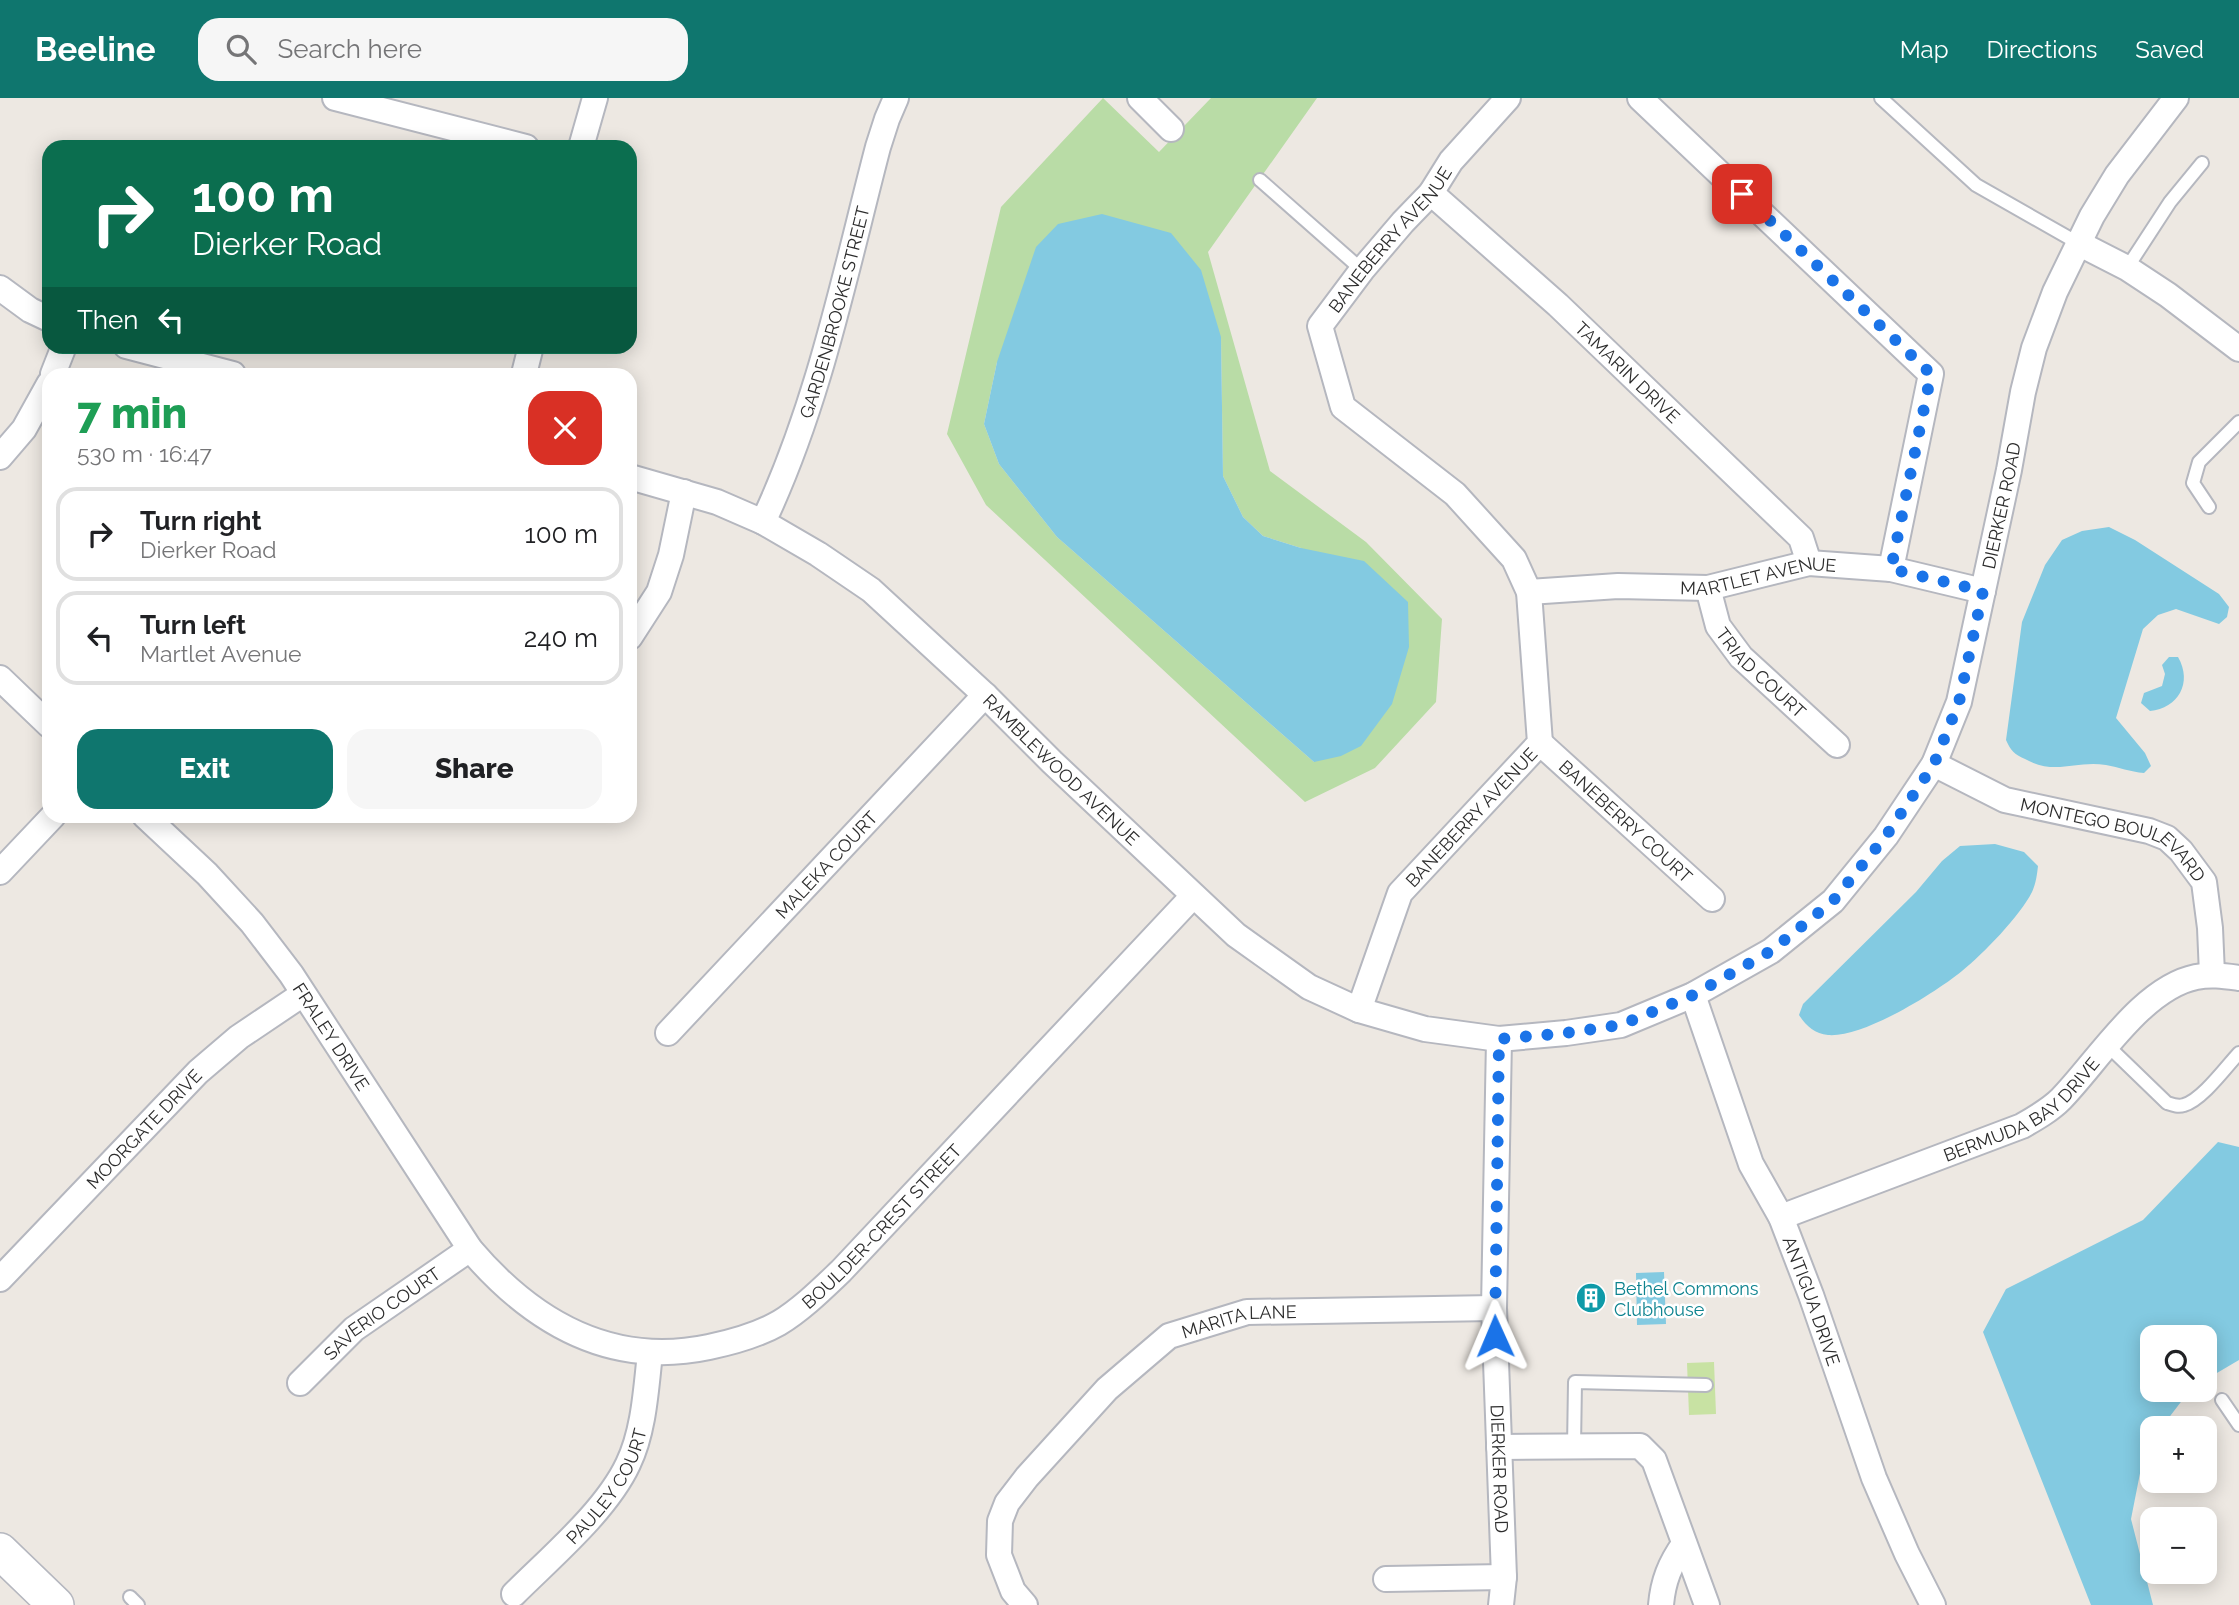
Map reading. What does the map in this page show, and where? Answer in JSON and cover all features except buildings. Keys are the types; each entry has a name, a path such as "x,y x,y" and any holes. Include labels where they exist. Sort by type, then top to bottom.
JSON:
{"main road":[{"path":"0,1551 56,1605"}],"street":[{"path":"335,98 499,140"},
{"path":"583,140 595,98"},
{"name":"GARDENBROOKE STREET","path":"763,522 786,471 815,387 878,147 897,98"},
{"path":"1140,98 1171,130"},
{"name":"BANEBERRY AVENUE","path":"1359,1010 1400,894 1540,743 1529,592 1514,559 1455,494 1343,407 1320,326 1362,270 1431,193 1451,161 1508,98"},
{"path":"1640,98 1931,374 1891,569"},
{"name":"DIERKER ROAD","path":"1501,1605 1504,1577 1494,1308 1499,1039 1621,1025 1693,995 1771,951 1833,901 1886,836 1934,764 1959,702 2023,392 2034,348 2055,292 2078,243 2117,175 2176,98"},
{"name":"TAMARIN DRIVE","path":"1431,193 1558,305 1801,538 1809,563"},
{"path":"2078,243 2127,268 2168,295 2239,349"},
{"path":"0,288 42,316"},
{"path":"157,354 210,368"},
{"path":"0,457 24,429 42,397"},
{"name":"RAMBLEWOOD AVENUE","path":"637,479 717,502 763,522 818,554 871,590 985,695 1236,936 1309,987 1359,1010 1425,1029 1499,1039"},
{"path":"637,626 659,592 671,555 684,492"},
{"name":"MARTLET AVENUE","path":"1529,592 1618,586 1708,588 1809,563 1891,569 1983,591"},
{"name":"TRIAD COURT","path":"1708,588 1718,625 1741,657 1837,745"},
{"path":"0,678 42,718"},
{"name":"MALEKA COURT","path":"668,1033 985,695"},
{"name":"BANEBERRY COURT","path":"1540,743 1712,900"},
{"name":"MONTEGO BOULEVARD","path":"1934,764 2005,800 2149,831 2166,838 2181,851 2204,882 2212,974"},
{"path":"0,872 46,823"},
{"name":"FRALEY DRIVE","path":"152,823 207,874 252,923 290,974 470,1249 494,1277"},
{"name":"BOULDER-CREST STREET","path":"494,1277 524,1303 560,1326 597,1342 650,1353 686,1352 723,1344 753,1335 778,1323 841,1271 1193,896"},
{"name":"BERMUDA BAY DRIVE","path":"1781,1217 2022,1126 2042,1115 2060,1100 2107,1045 2153,998 2193,977 2212,974 2239,978"},
{"name":"MOORGATE DRIVE","path":"0,1279 198,1072 239,1037 303,994"},
{"name":"ANTIGUA DRIVE","path":"1693,995 1751,1164 1781,1217 1811,1295 1874,1478 1933,1605"},
{"name":"SAVERIO COURT","path":"300,1383 354,1329 470,1249"},
{"name":"MARITA LANE","path":"1025,1605 1013,1591 999,1555 1000,1521 1007,1503 1027,1477 1107,1389 1169,1336 1247,1312 1494,1308"},
{"name":"PAULEY COURT","path":"514,1594 592,1516 628,1464 638,1431 650,1353"},
{"path":"1499,1447 1640,1446 1654,1460 1707,1605"},
{"path":"1661,1605 1662,1584 1671,1563 1684,1544"},
{"path":"1386,1579 1504,1577"}],"lane":[{"path":"1881,98 1976,185 2078,243"},
{"path":"2127,268 2170,202 2202,163"},
{"path":"1261,180 1362,270"},
{"path":"2209,507 2193,483 2199,462 2239,422"},
{"path":"2107,1045 2167,1103 2176,1106 2193,1101 2239,1053"},
{"path":"1574,1447 1575,1382 1706,1385"},
{"path":"2222,1400 2239,1425"}],"green space":[{"path":"1103,98 1159,152 1211,98 1317,98 1208,252 1270,471 1366,542 1442,619 1436,702 1375,768 1305,802 986,505 947,434 1001,207","holes":["1221,337 1223,476 1243,517 1263,536 1301,548 1314,762 1057,537 999,464 984,424 997,362"]},
{"path":"1714,1362 1716,1414 1689,1415 1687,1363"}],"water":[{"path":"1102,214 1171,233 1201,270 1221,337 1223,476 1243,517 1263,536 1301,548 1364,561 1408,602 1409,647 1392,704 1361,746 1341,756 1314,762 1057,537 999,464 984,424 997,362 1036,247 1058,224"},
{"path":"2109,527 2135,540 2219,594 2229,607 2227,617 2219,624 2176,609 2158,615 2143,629 2116,718 2145,753 2151,766 2144,773 2095,764 2056,767 2036,764 2011,750 2006,740 2022,622 2045,565 2062,540 2082,531"},
{"path":"2169,657 2178,657 2184,676 2183,685 2180,693 2168,705 2150,711 2141,703 2144,693 2162,686 2165,674 2162,665"},
{"path":"1995,844 2024,852 2038,866 2033,889 2026,902 1980,955 1917,1002 1879,1022 1843,1034 1828,1035 1815,1031 1805,1023 1799,1015 1803,1004 1916,892 1942,861 1960,846"},
{"path":"2218,1142 2239,1147 2239,1360 2217,1373 2217,1325 2140,1325 2140,1402 2181,1402 2170,1416 2140,1416 2140,1473 2131,1519 2140,1554 2140,1584 2148,1584 2153,1605 2091,1605 1983,1332 2006,1289 2143,1220"},
{"path":"1664,1272 1666,1324 1637,1325 1636,1273"}],"place":[{"name":"Bethel Commons Clubhouse","path":"1591,1298"}],"route":[{"path":"1495,1336 1499,1039 1621,1025 1693,995 1771,951 1833,901 1886,836 1934,764 1959,702 1983,591 1891,569 1931,374 1742,194"}]}
